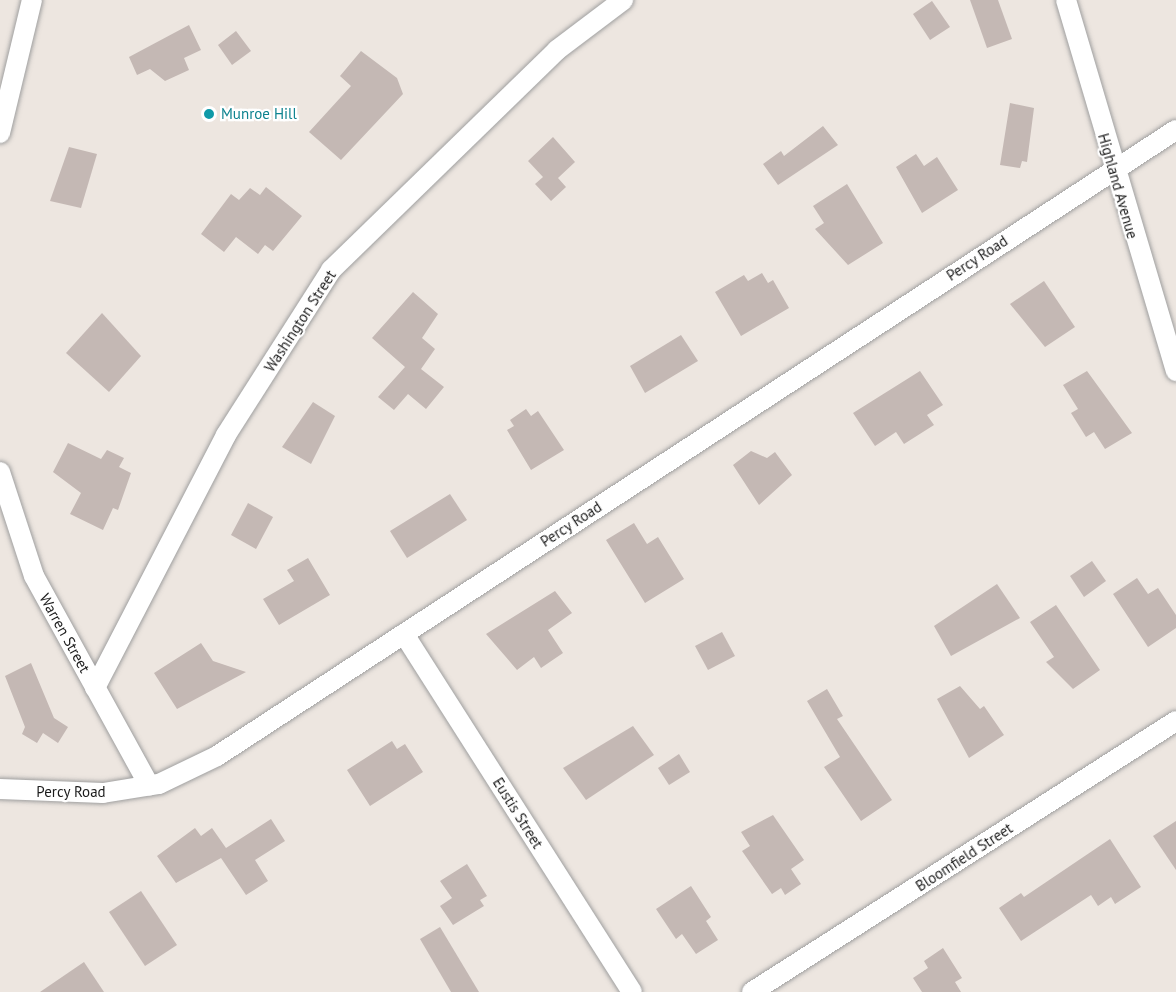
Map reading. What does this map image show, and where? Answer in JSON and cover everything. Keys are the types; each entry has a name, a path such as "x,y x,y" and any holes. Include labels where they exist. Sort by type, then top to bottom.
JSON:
{"street":[{"path":"0,133 32,0"},
{"name":"Washington Street","path":"95,688 226,435 331,270 557,50 623,0"},
{"name":"Highland Avenue","path":"1065,0 1113,172 1176,371"},
{"name":"Percy Road","path":"0,789 103,793 148,785 218,756 1176,130"},
{"name":"Warren Street","path":"0,472 34,576 148,785"},
{"name":"Eustis Street","path":"404,634 632,992"},
{"name":"Bloomfield Street","path":"752,992 1176,721"}],"building":[{"path":"970,0 998,0 1012,39 987,48"},
{"path":"932,1 950,27 930,40 913,14"},
{"path":"189,25 201,50 184,58 189,70 165,81 150,69 137,75 129,57"},
{"path":"236,31 251,51 232,65 218,45"},
{"path":"361,51 397,78 403,94 341,160 309,132 351,86 340,76"},
{"path":"1010,103 1034,108 1027,162 1022,161 1020,168 1000,165"},
{"path":"823,126 838,145 778,185 763,164 781,151 784,156"},
{"path":"553,137 575,162 558,178 566,187 551,201 535,184 543,177 528,161"},
{"path":"69,147 97,154 81,208 50,201"},
{"path":"916,154 924,166 937,157 958,190 922,213 896,167"},
{"path":"847,184 883,243 848,265 815,229 824,223 813,206"},
{"path":"266,187 302,216 273,251 265,245 258,254 236,237 224,252 201,234 231,194 239,200 250,188 260,195"},
{"path":"762,273 768,283 773,280 789,308 741,336 715,292 744,275 748,281"},
{"path":"1044,281 1075,327 1045,347 1010,304"},
{"path":"413,292 438,314 422,338 435,349 421,369 444,387 426,409 408,394 394,410 378,397 405,367 372,338"},
{"path":"102,313 141,356 109,392 66,353"},
{"path":"681,335 698,361 645,393 630,366"},
{"path":"920,371 943,405 927,415 934,425 904,444 896,432 875,446 853,413"},
{"path":"1087,371 1132,433 1105,449 1094,432 1086,437 1071,413 1078,409 1063,385"},
{"path":"313,402 335,416 311,464 282,447"},
{"path":"526,409 531,416 538,411 564,450 531,470 507,430 514,426 510,420"},
{"path":"68,443 101,459 107,450 124,458 119,467 131,473 118,510 113,508 103,530 70,514 81,493 53,472"},
{"path":"751,451 767,458 775,452 792,475 759,505 733,465"},
{"path":"450,494 467,520 407,558 390,531"},
{"path":"248,503 273,517 256,549 231,535"},
{"path":"634,523 647,544 658,537 684,579 645,603 606,540"},
{"path":"308,558 330,595 279,625 263,599 294,581 287,570"},
{"path":"1092,561 1106,581 1084,597 1070,576"},
{"path":"1137,578 1148,594 1158,588 1176,615 1176,628 1148,647 1113,594"},
{"path":"997,584 1020,618 951,656 934,626"},
{"path":"555,591 572,613 548,630 563,653 541,668 534,657 517,670 486,634"},
{"path":"1056,605 1100,670 1073,689 1046,662 1054,657 1030,622"},
{"path":"722,632 735,656 708,670 695,646"},
{"path":"201,643 213,661 246,672 177,709 154,673"},
{"path":"31,663 54,718 68,727 58,743 43,733 37,743 22,734 25,727 5,676"},
{"path":"960,686 980,709 984,706 1004,735 969,758 937,699"},
{"path":"827,689 843,716 837,719 892,800 861,821 824,767 840,757 807,701"},
{"path":"633,726 654,755 586,800 563,768"},
{"path":"392,741 397,749 405,744 423,772 370,806 347,770"},
{"path":"679,754 690,772 669,785 658,768"},
{"path":"773,815 804,860 791,869 801,884 785,895 781,888 772,894 742,851 750,846 741,832"},
{"path":"271,819 285,841 255,860 268,881 246,895 221,858 176,883 157,856 195,828 201,836 212,828 226,848"},
{"path":"1176,821 1176,870 1153,836"},
{"path":"1110,839 1141,887 1115,904 1111,897 1098,906 1091,895 1021,941 999,908 1021,893 1024,897"},
{"path":"467,864 487,896 480,900 484,906 453,925 440,906 452,898 440,881"},
{"path":"691,886 711,917 706,921 718,940 696,954 682,934 676,939 656,909"},
{"path":"141,891 177,945 145,966 109,912"},
{"path":"440,927 479,992 451,992 420,939"},
{"path":"943,948 962,978 955,982 961,992 922,992 913,978 928,968 924,961"},
{"path":"84,962 104,992 40,992"}],"place":[{"name":"Munroe Hill","path":"209,114"}]}
